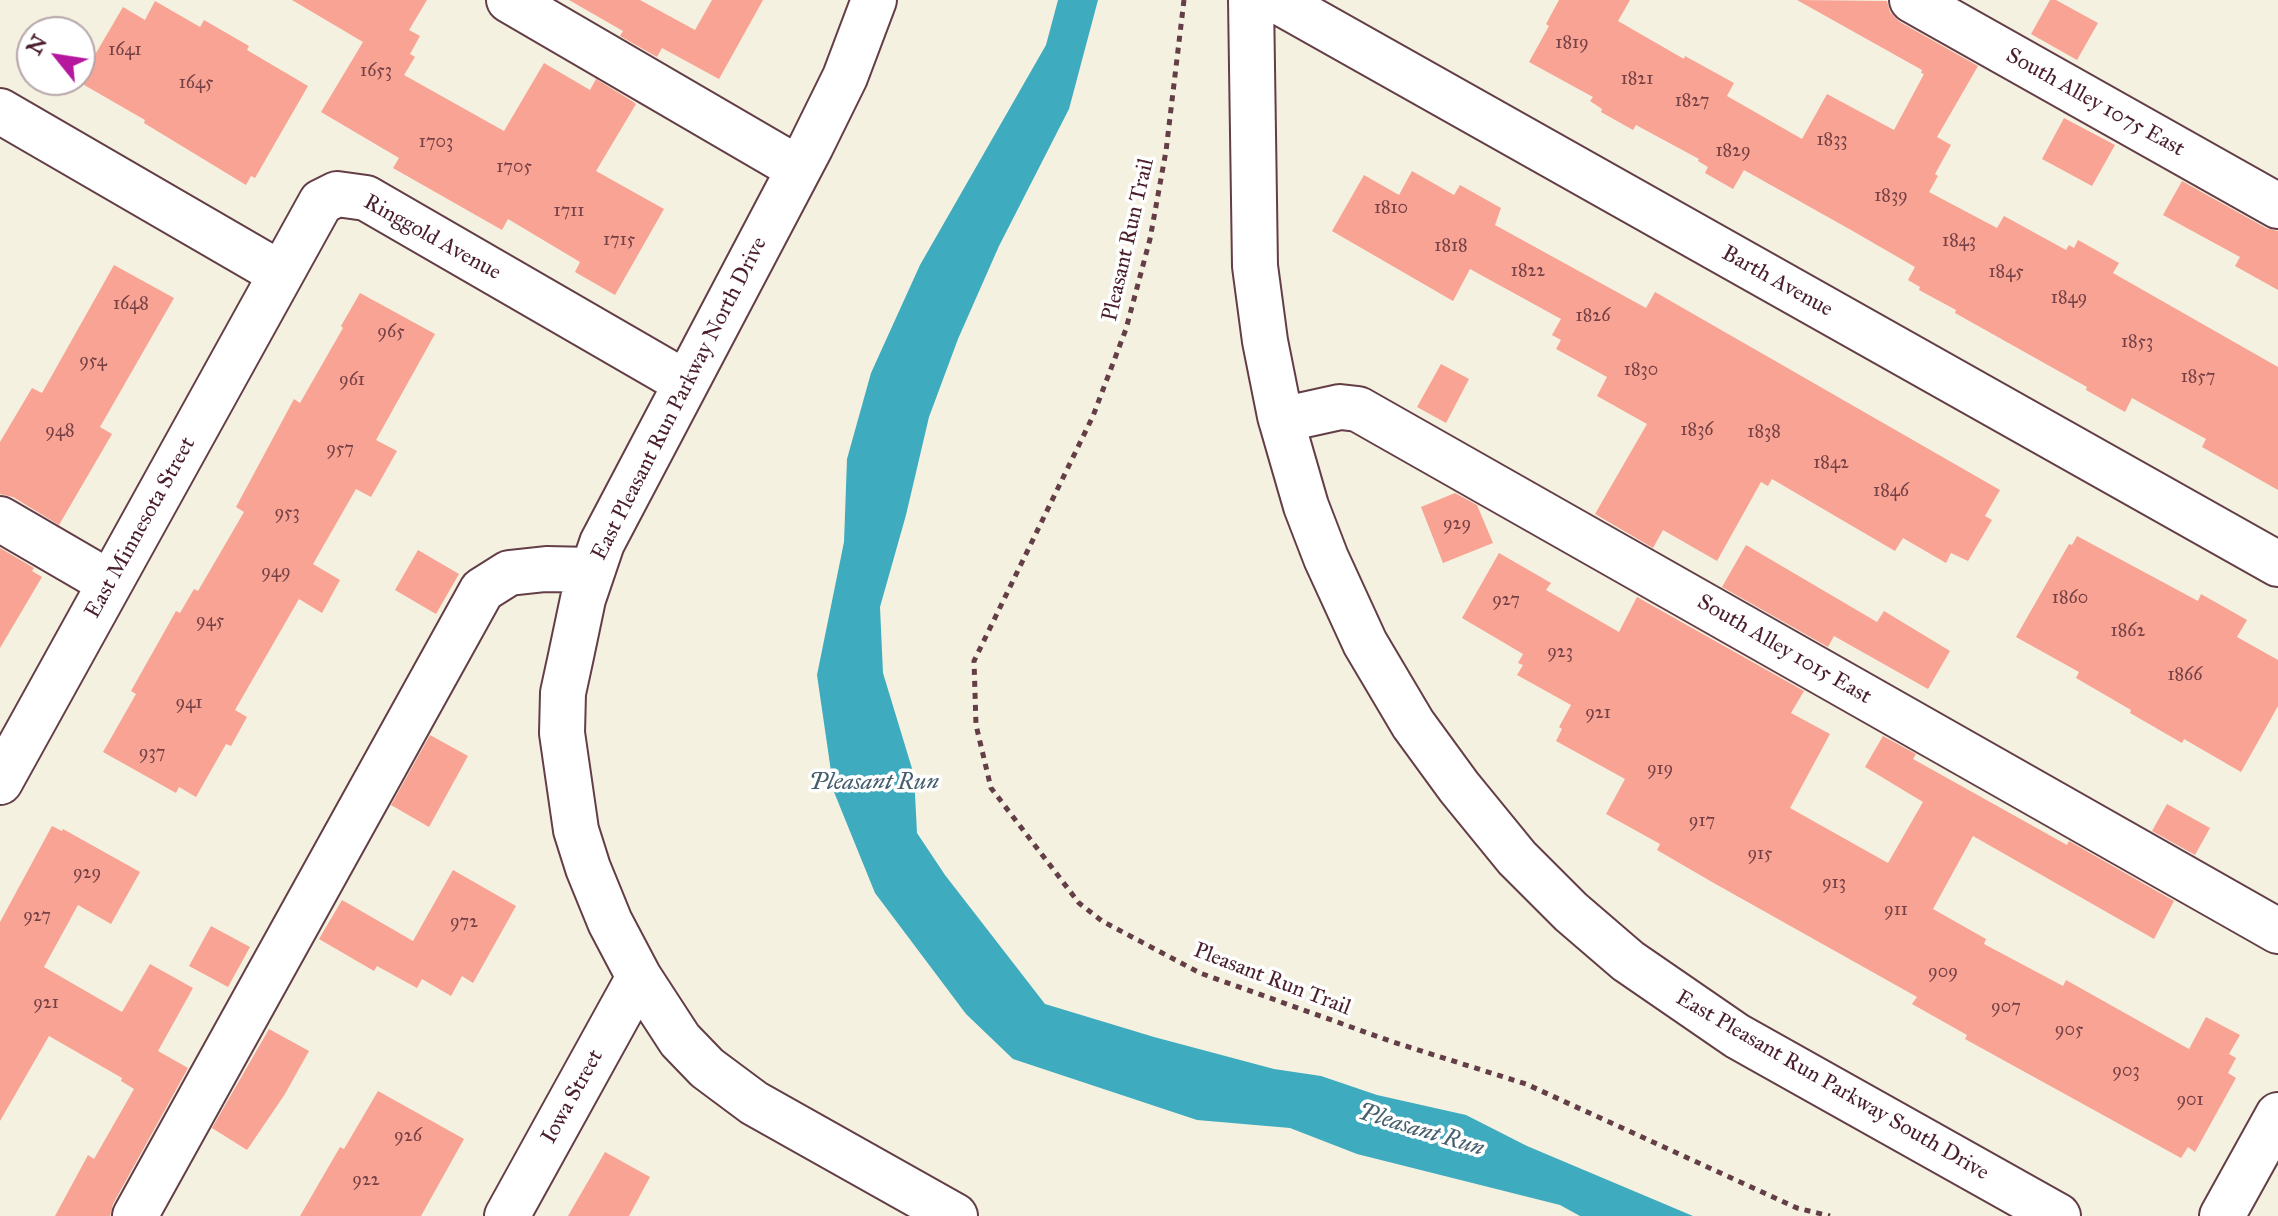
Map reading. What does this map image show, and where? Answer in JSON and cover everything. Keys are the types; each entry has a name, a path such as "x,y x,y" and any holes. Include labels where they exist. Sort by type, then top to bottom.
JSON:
{"street":[{"path":"509,0 799,169"},
{"name":"East Pleasant Run Parkway North Drive","path":"874,0 845,77 618,509 592,570 563,693 564,752 582,849 610,922 639,977 680,1040 707,1068 738,1093 955,1216"},
{"name":"East Pleasant Run Parkway South Drive","path":"1251,0 1255,266 1265,341 1281,420 1318,540 1365,643 1393,693 1435,756 1481,816 1571,912 1628,961 1706,1016 2058,1216"},
{"name":"Barth Avenue","path":"1276,0 2278,564"},
{"name":"South Alley 1075 East","path":"1912,0 2278,206"},
{"path":"0,111 281,274"},
{"name":"Ringgold Avenue","path":"281,274 321,202 337,194 366,198 686,383"},
{"name":"East Minnesota Street","path":"0,782 281,274"},
{"name":"South Alley 1015 East","path":"1281,420 1340,407 1358,409 2278,931"},
{"path":"0,519 110,583"},
{"path":"135,1216 482,590 509,573 546,569 592,570"},
{"name":"Iowa Street","path":"507,1216 639,977"},
{"path":"2222,1216 2278,1115"}],"path":[{"name":"Pleasant Run Trail","path":"1184,0 1158,195 1150,239 1126,329 1093,416 974,661 976,725 991,788 1079,903 1102,921 1200,973 1393,1042 1526,1084 1797,1208 1830,1216"}],"water":[{"name":"Pleasant Run","path":"1058,0 1098,0 1069,109 999,246 958,339 929,417 880,607 883,673 914,775 917,833 945,875 1045,1004 1274,1069 1321,1076 1377,1095 1466,1115 1527,1146 1693,1216 1580,1216 1560,1205 1357,1154 1290,1128 1197,1120 1013,1059 966,1014 875,893 834,792 817,675 844,542 847,459 871,373 920,265 1046,45"}],"building":[{"path":"292,0 427,0 409,30 420,36 410,54 415,57 404,75 504,131 544,63 590,90 596,79 636,104 596,171 664,209 615,295 575,272 580,262 508,219 502,230 393,168 399,158 321,112 363,42"},
{"path":"569,0 640,0 695,30 712,0 763,0 719,79 662,48 657,57 620,36 623,31"},
{"path":"1559,0 1630,0 1618,21 1684,59 1685,56 1734,83 1727,96 1802,139 1827,94 1894,130 1924,74 1922,70 1797,0 1887,1 1890,12 1900,22 1978,66 1937,137 1951,145 1929,192 1997,228 2004,216 2066,250 2069,245 2074,248 2078,240 2119,263 2113,273 2278,367 2278,490 2202,447 2206,439 2132,398 2125,412 2086,390 2087,387 1955,313 1956,310 1919,290 1920,287 1908,280 1915,267 1744,170 1733,189 1705,173 1708,167 1699,159 1636,125 1633,130 1601,112 1602,109 1590,101 1593,97 1529,62"},
{"path":"2050,0 2056,0 2098,23 2077,60 2031,34"},
{"path":"155,1 200,27 204,20 308,86 255,178 251,176 246,185 96,92 96,53 123,7 145,20"},
{"path":"2064,118 2115,145 2092,186 2042,159"},
{"path":"1412,171 1454,195 1460,185 1501,208 1495,225 1646,308 1655,292 2000,490 1985,516 1992,520 1968,561 1951,553 1946,563 1903,538 1895,551 1772,479 1768,486 1761,482 1717,561 1663,530 1653,548 1595,514 1647,424 1597,396 1607,377 1556,349 1561,340 1552,335 1561,319 1470,269 1453,301 1332,231 1364,175 1399,195"},
{"path":"2182,181 2266,228 2278,231 2278,290 2235,266 2240,257 2163,215"},
{"path":"114,265 174,298 100,427 112,434 59,525 13,497 0,494 0,442 32,388 42,393"},
{"path":"360,293 435,334 376,440 397,451 371,497 356,489 313,564 340,580 322,613 299,599 235,710 247,717 231,746 226,744 196,797 179,787 176,793 103,752 136,694 131,691 176,611 180,613 194,589 198,591 244,512 236,507 294,399 300,403"},
{"path":"1441,364 1469,379 1446,423 1417,407"},
{"path":"1455,493 1477,505 1493,543 1443,563 1421,507"},
{"path":"2077,536 2198,601 2201,594 2247,620 2237,637 2278,660 2278,706 2241,772 2130,713 2131,710 2076,678 2079,672 2016,637 2069,544 2072,545"},
{"path":"1746,545 1877,622 1884,611 1950,651 1928,689 1834,636 1828,647 1722,587"},
{"path":"0,548 34,568 32,571 42,577 0,648"},
{"path":"418,550 459,574 436,614 395,590"},
{"path":"1499,553 1551,583 1546,590 1619,632 1637,597 1804,691 1791,713 1830,734 1790,808 1888,863 1923,802 1865,767 1883,736 1916,754 1913,759 2067,845 2069,841 2174,901 2154,939 1973,836 1933,909 1986,939 1984,944 2063,986 2066,980 2189,1049 2206,1017 2240,1035 2229,1054 2236,1058 2228,1073 2236,1078 2195,1152 2188,1147 2181,1158 1965,1039 1967,1035 1912,1004 1917,997 1657,850 1660,844 1606,814 1625,779 1556,741 1562,729 1559,727 1571,705 1517,675 1523,665 1518,663 1523,654 1462,618"},
{"path":"430,735 468,756 429,827 391,805"},
{"path":"2167,804 2210,828 2195,855 2152,831"},
{"path":"52,826 63,829 140,872 111,924 78,905 44,967 122,1012 150,964 193,988 158,1051 188,1068 113,1204 110,1216 55,1216 88,1155 94,1159 134,1089 121,1081 122,1078 49,1036 0,1121 0,922"},
{"path":"453,870 516,906 473,983 462,976 451,996 422,979 417,988 377,966 374,971 319,939 342,900 413,941"},
{"path":"211,926 250,947 228,987 189,966"},
{"path":"269,1029 309,1051 285,1094 247,1150 212,1128"},
{"path":"378,1091 464,1139 421,1216 300,1216 340,1147 344,1149"},
{"path":"605,1152 650,1177 629,1216 568,1216"}]}
